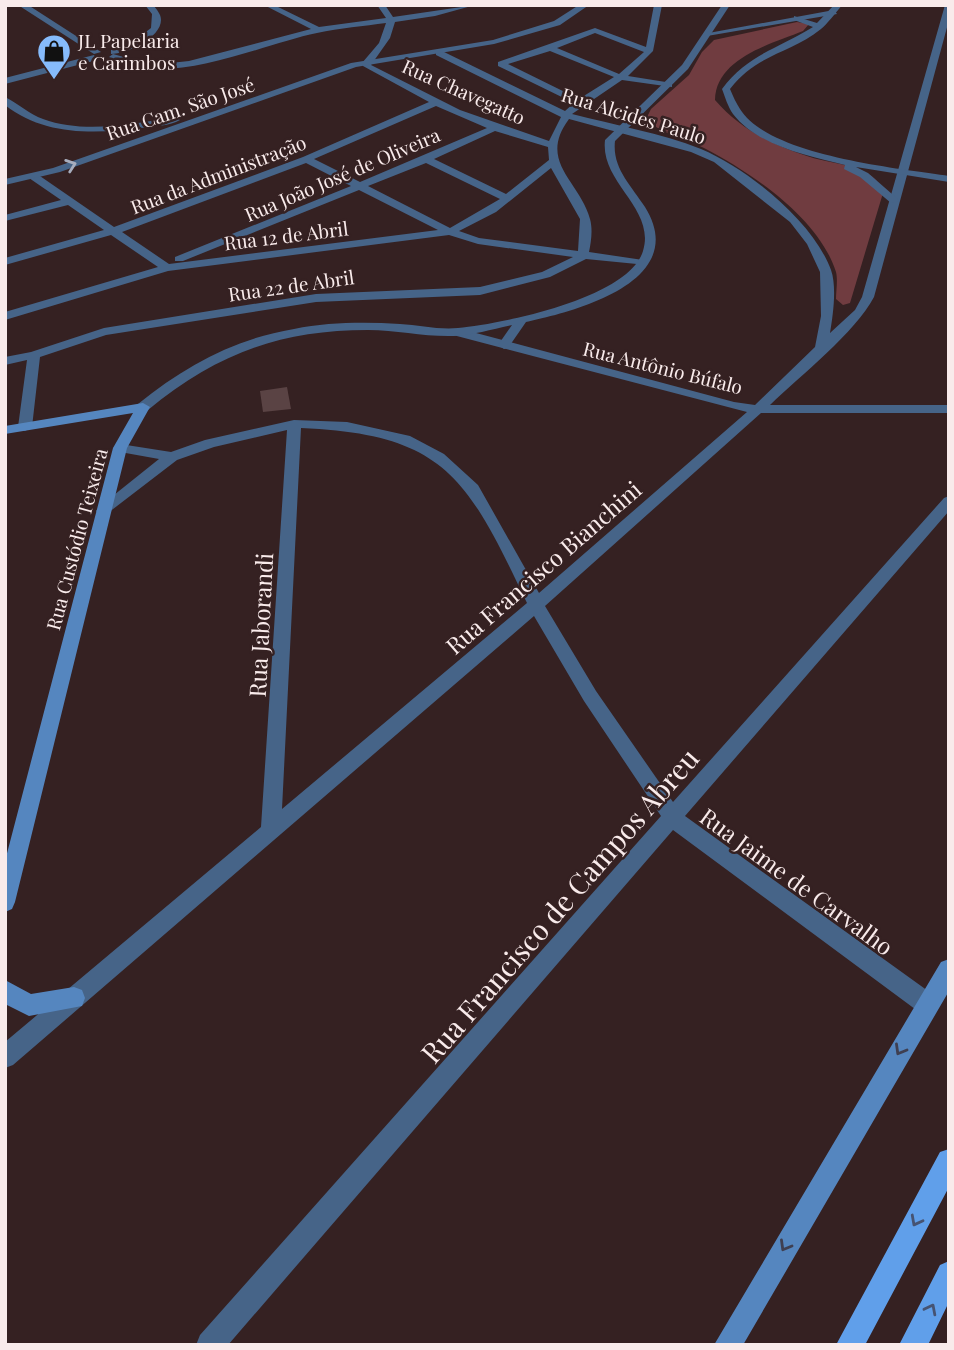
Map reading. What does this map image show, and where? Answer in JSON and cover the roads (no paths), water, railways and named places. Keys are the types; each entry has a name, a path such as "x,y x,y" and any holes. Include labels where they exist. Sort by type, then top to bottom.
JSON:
{"main road":[{"path":"5,430 143,407"},
{"name":"Rua Custódio Teixeira","path":"5,902 120,448 143,407"},
{"path":"728,1345 927,1004 949,971"},
{"path":"5,991 29,1004 47,1004 74,998"},
{"path":"850,1345 949,1161"},
{"path":"914,1345 949,1274"}],"street":[{"path":"22,5 95,55"},
{"path":"5,82 95,55 113,54 151,34 158,22 157,13 149,5"},
{"path":"268,5 318,30"},
{"path":"366,63 385,44 391,20 381,5"},
{"path":"113,54 142,66 189,64 318,30 471,5"},
{"name":"Rua Cam. São José","path":"5,182 33,176 366,63 439,53 541,29 574,14 585,5"},
{"path":"582,257 586,231 584,216 554,161 552,145 565,115 579,102 620,77 649,51 657,24 658,5"},
{"path":"306,159 450,232 478,242 643,263 650,250 645,216 609,160 606,148 610,140 685,67 726,5"},
{"name":"Rua Francisco Bianchini","path":"5,1056 536,606 821,352 860,312 868,297 948,5"},
{"path":"707,34 836,9"},
{"path":"836,9 820,27 748,62 726,89 728,100 737,113 752,125 781,142 835,161 863,175 895,201"},
{"path":"797,18 820,27"},
{"path":"579,102 501,65 595,30 649,51"},
{"path":"550,48 620,77 669,85"},
{"name":"Rua Alcides Paulo","path":"439,53 565,115 694,150 718,160 794,220 812,244 826,272 827,316 821,352"},
{"name":"Rua Chavegatto","path":"366,63 376,71 437,102 496,127 552,145"},
{"path":"5,100 25,117 39,123 103,128 160,122 230,109"},
{"name":"Rua da Administração","path":"5,262 115,232 306,159 437,102"},
{"path":"160,122 166,125 168,131"},
{"name":"Rua João José de Oliveira","path":"165,267 426,159 496,127"},
{"path":"426,159 508,199"},
{"name":"Rua 12 de Abril","path":"5,316 165,267 450,232 475,221 508,199 554,161"},
{"path":"835,161 949,179"},
{"path":"33,176 165,267"},
{"path":"5,218 69,201"},
{"name":"Rua 22 de Abril","path":"5,361 34,355 104,332 316,298 480,291 546,275 582,257"},
{"name":"Rua Custódio Teixeira","path":"143,407 173,382 216,357 279,335 344,327 457,332 522,319 585,302 610,290 643,263"},
{"path":"504,345 522,319"},
{"name":"Rua Antônio Búfalo","path":"457,332 708,401 758,409 949,408"},
{"path":"25,426 34,355"},
{"name":"Rua Jaime de Carvalho","path":"104,511 172,457 234,437 294,424 347,426 376,431 405,439 439,457 474,488 536,606 590,696 673,818 927,1004"},
{"name":"Rua Jaborandi","path":"271,829 294,424"},
{"path":"120,448 172,457"},
{"name":"Rua Francisco de Campos Abreu","path":"209,1345 949,501"}],"place":[{"name":"JL Papelaria e Carimbos","path":"54,81"}]}
